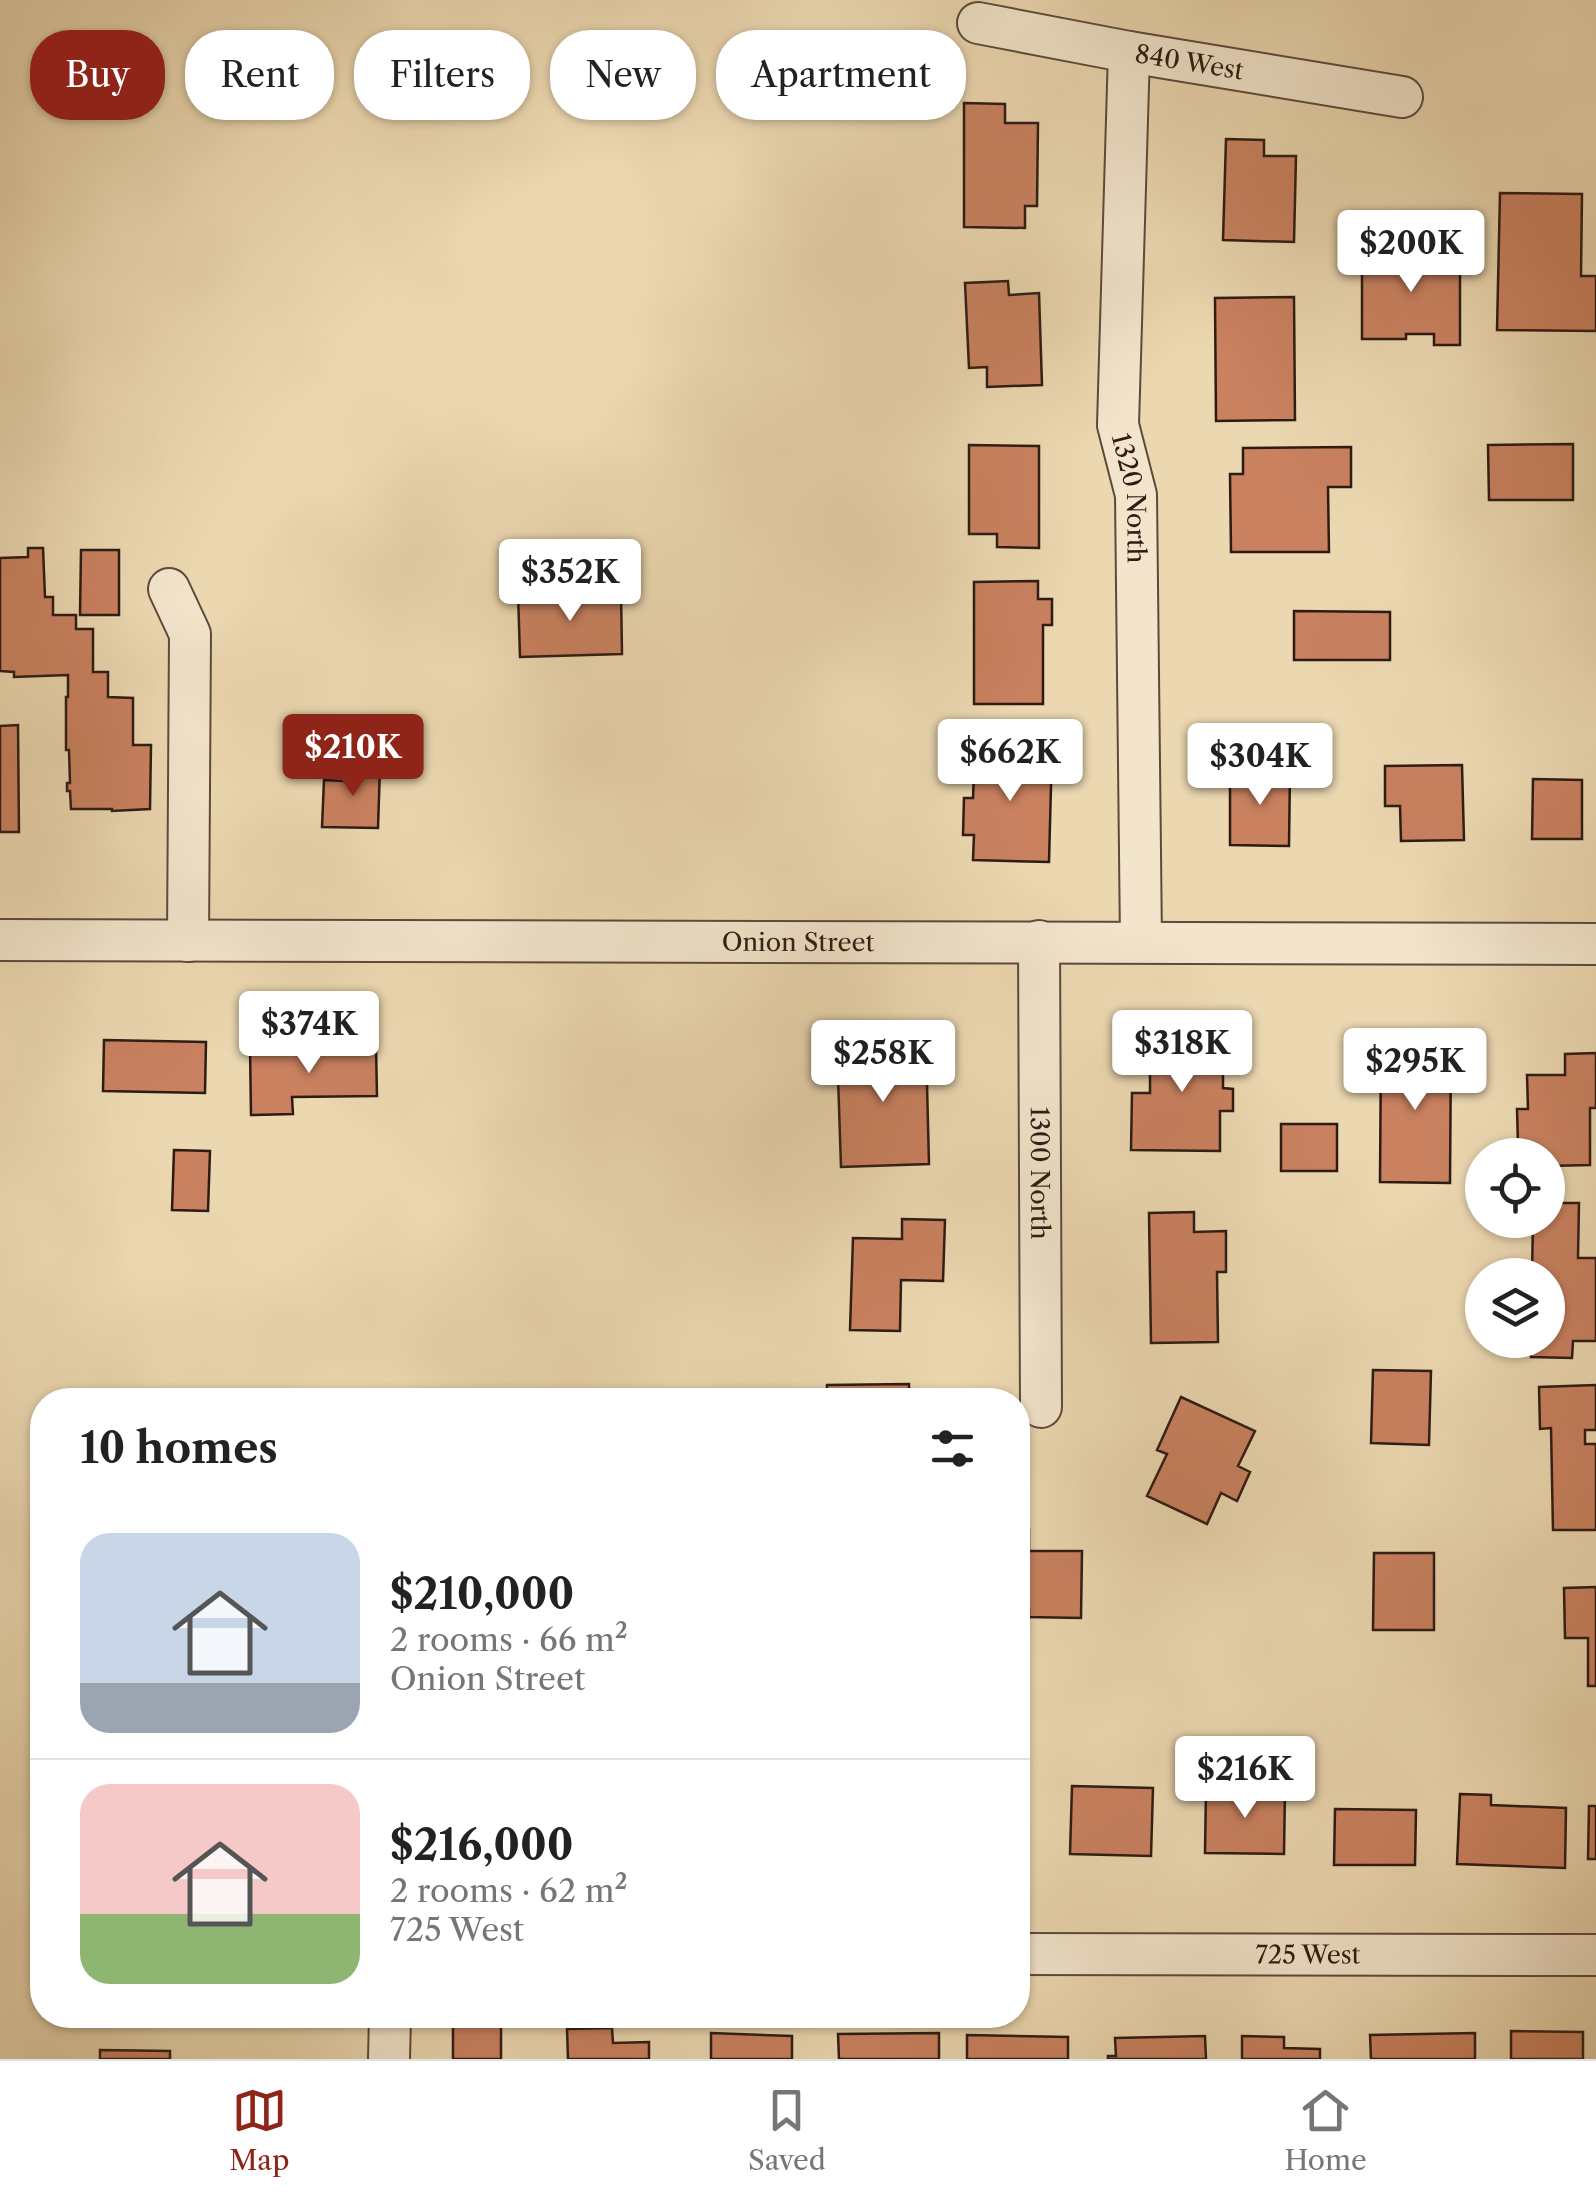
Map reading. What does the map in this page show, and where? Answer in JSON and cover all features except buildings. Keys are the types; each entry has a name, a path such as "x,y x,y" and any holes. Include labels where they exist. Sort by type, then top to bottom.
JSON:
{"street":[{"name":"840 West","path":"978,23 1402,97"},
{"name":"1320 North","path":"1130,52 1118,425 1136,495 1141,942"},
{"path":"169,589 190,634 188,941"},
{"name":"Onion Street","path":"0,940 1596,944"},
{"name":"1300 North","path":"1038,941 1041,1407"},
{"name":"725 West","path":"1030,1954 1596,1955"},
{"path":"389,2059 390,2028"}]}
